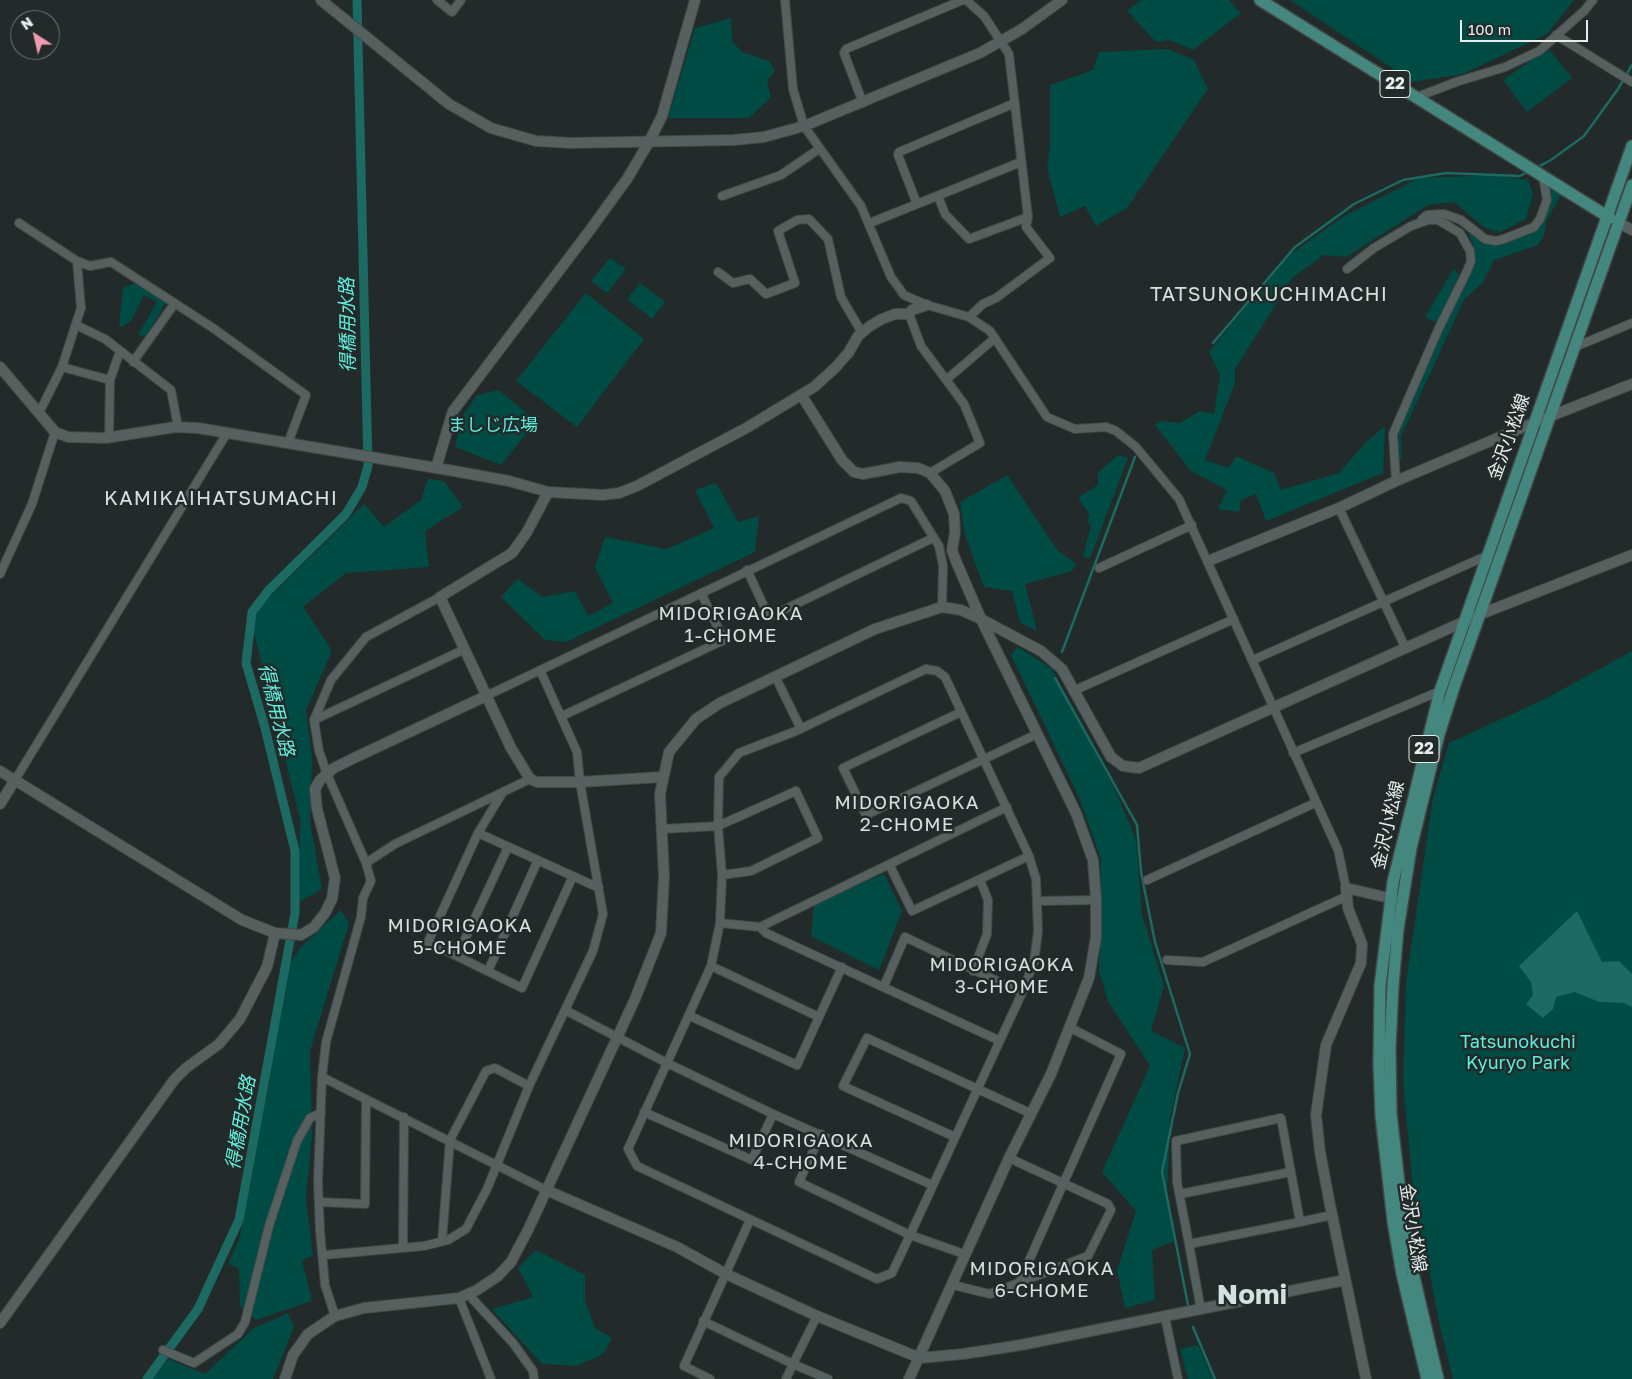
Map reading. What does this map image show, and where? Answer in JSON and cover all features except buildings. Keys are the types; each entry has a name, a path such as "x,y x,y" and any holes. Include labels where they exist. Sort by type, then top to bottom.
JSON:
{"main road":[{"name":"22","path":"1260,0 1619,223"},
{"name":"金沢小松線","path":"1427,1379 1402,1274 1393,1221 1381,1116 1379,1064 1380,986 1390,898 1396,862 1440,691 1462,623 1632,146"},
{"name":"金沢小松線","path":"1438,1379 1414,1277 1403,1218 1391,1114 1390,1047 1393,985 1411,848 1439,734 1632,186"}],"street":[{"path":"320,0 449,104 491,128 536,141 571,144 744,139 764,137 804,126 980,53 1002,42 1062,0"},
{"path":"437,0 452,12 461,0"},
{"path":"436,468 452,411 595,223 627,179 649,142 662,116 695,0"},
{"path":"785,0 793,89 804,126 862,206 891,277 904,295 927,305 969,317 995,338 1047,417 1075,429 1106,427 1116,431 1136,447 1166,482 1179,499 1192,525 1315,803 1338,850 1346,892 1362,944 1361,963 1326,1045 1316,1115 1320,1152 1366,1379"},
{"path":"863,103 844,53 846,49 965,0 984,16 1009,54 1028,217 1026,227 1050,258 996,298 983,304 969,317"},
{"path":"1417,97 1456,82 1505,67 1539,51 1593,0"},
{"path":"1556,35 1631,82"},
{"path":"917,204 898,155 899,152 1015,103"},
{"path":"722,196 781,175 819,149"},
{"path":"870,223 1021,162"},
{"path":"1348,269 1374,248 1419,222 1427,215 1444,214 1461,220 1486,239 1496,241 1520,234 1534,227 1545,210 1547,200 1537,172"},
{"path":"938,196 945,214 969,239 1028,217"},
{"path":"718,272 733,283 750,279 766,294 795,282 778,231 797,220 809,219 828,239 841,297 862,333"},
{"path":"1396,481 1393,434 1471,261 1466,242 1460,233 1438,220 1419,222"},
{"path":"19,223 77,261 90,266 111,262 175,303 306,396 288,443"},
{"path":"1619,223 1632,230"},
{"path":"39,413 62,367 81,308 77,261"},
{"path":"133,362 175,303"},
{"path":"0,367 55,432 68,437 83,439 109,437 178,427 227,433 436,468 508,481 548,492 603,495 618,493 636,486 748,428 802,396 835,368 862,333 882,319 895,314 909,314 912,310 927,305"},
{"path":"909,314 921,346 964,404 980,443 930,473"},
{"path":"1575,346 1632,323"},
{"path":"76,325 105,339 171,390 178,427"},
{"path":"946,380 995,338"},
{"path":"109,437 110,380 120,351"},
{"path":"62,367 110,380"},
{"path":"1208,561 1339,508 1396,481 1504,437 1533,423 1632,384"},
{"path":"802,396 842,460 854,472 863,474 900,467 918,468 930,473 942,486 954,514 955,532 952,550 981,619 1076,813 1093,860 1096,937 1089,978 1071,1028 1032,1114 964,1254 953,1285 909,1379"},
{"path":"0,574 32,504 55,432"},
{"path":"0,804 227,433"},
{"path":"335,1316 325,1285 319,1202 322,1077 326,1042 361,917 363,898 371,881 366,863 327,774 319,751 314,720 331,680 366,637 440,597 512,553 527,532 548,492"},
{"path":"0,771 242,920 280,933 302,935 314,926 324,913 335,889 335,878 317,809 315,789 327,774 354,758 900,498 911,501 941,552 942,607"},
{"path":"1339,508 1406,649"},
{"path":"1099,568 1192,525"},
{"path":"747,570 769,617 933,538"},
{"path":"286,1379 293,1355 304,1339 318,1326 335,1316 364,1308 464,1296 498,1276 511,1262 618,1036 661,933 664,876 660,794 662,777 669,752 696,718 720,703 875,629 942,607 961,610 981,619 1041,652 1062,669 1111,757 1123,766 1139,768 1480,614 1632,555"},
{"path":"1253,660 1486,556"},
{"path":"562,716 724,640 701,593"},
{"path":"440,597 511,748 530,779 537,782 580,782 662,777"},
{"path":"1074,691 1234,619"},
{"path":"314,720 465,649"},
{"path":"926,669 937,671 945,677 961,712 1030,856 1036,879 1038,901 1038,931 1034,962 1022,993 998,1040 892,1273 877,1279 637,1166 628,1149 690,1016 711,966 720,922 722,875 718,826 719,777 739,753 801,729 926,669"},
{"path":"324,1255 424,1246 442,1241 466,1229 486,1189 529,1086 601,929 603,914 580,782 577,752 540,670"},
{"path":"775,676 801,729"},
{"path":"1293,753 1440,691"},
{"path":"961,712 843,768 866,815 1038,734"},
{"path":"366,863 395,844 530,779"},
{"path":"662,829 718,826 796,791 818,838 751,871 722,875"},
{"path":"504,792 478,833 428,942 522,988 573,876"},
{"path":"1147,880 1315,803"},
{"path":"720,922 760,927 1008,808"},
{"path":"478,833 599,888"},
{"path":"457,956 508,847"},
{"path":"889,864 912,912 1030,856"},
{"path":"488,971 538,860"},
{"path":"972,971 987,934 988,900 980,880"},
{"path":"1167,960 1204,962 1346,892 1390,898 1403,902"},
{"path":"1038,901 1096,900"},
{"path":"760,927 766,933 998,1040"},
{"path":"0,1323 174,1080 186,1068 219,1044 240,1019 267,967 280,933"},
{"path":"884,986 905,937 972,971 1022,993"},
{"path":"711,966 819,1017"},
{"path":"690,1016 797,1065 842,967"},
{"path":"565,1010 667,1063 773,1114 932,1185"},
{"path":"1020,1281 1121,1054 1071,1028"},
{"path":"954,1137 843,1086 867,1038 1032,1114"},
{"path":"442,1241 450,1140 486,1071 495,1068 529,1086"},
{"path":"322,1077 496,1162 546,1190 677,1247 726,1274 817,1316 920,1358 963,1354 1021,1345 1345,1280"},
{"path":"319,1202 365,1204 366,1099"},
{"path":"163,1350 194,1362 238,1334 245,1322 266,1235 297,1142 310,1118 321,1112"},
{"path":"644,1112 752,1160 773,1114"},
{"path":"403,1248 404,1118"},
{"path":"1201,1310 1180,1194 1176,1140 1281,1118 1300,1222"},
{"path":"821,1134 799,1182 910,1235 964,1254"},
{"path":"953,1285 990,1294 1088,1256 1111,1210 1108,1204 1009,1158"},
{"path":"1180,1194 1291,1172"},
{"path":"1188,1244 1332,1215"},
{"path":"710,1379 684,1366 750,1220"},
{"path":"464,1296 491,1379"},
{"path":"464,1296 513,1343 533,1370 534,1379"},
{"path":"786,1379 817,1316"},
{"path":"1165,1317 1178,1379"},
{"path":"703,1321 828,1379"}],"green space":[{"path":"1141,0 1229,0 1241,13 1193,50 1169,40 1156,42 1127,11"},
{"path":"1290,0 1574,0 1547,34 1463,74 1413,82"},
{"path":"731,18 732,41 742,52 769,61 775,71 767,80 771,97 749,118 668,118 695,28"},
{"path":"1548,48 1572,78 1527,112 1503,80"},
{"path":"1168,49 1194,60 1208,89 1127,208 1096,226 1085,206 1060,217 1047,168 1050,145 1050,85 1093,70 1099,52"},
{"path":"1496,175 1528,180 1533,194 1526,219 1500,232 1485,228 1454,202 1428,205 1346,257 1324,255 1293,277 1235,369 1235,383 1205,460 1229,468 1236,456 1274,473 1281,490 1339,473 1366,442 1385,426 1383,473 1266,521 1256,494 1241,500 1239,512 1218,509 1227,490 1191,471 1155,425 1161,421 1180,423 1200,411 1214,414 1220,375 1209,352 1256,294 1292,253 1344,216 1419,178"},
{"path":"1550,181 1563,191 1546,222 1544,235 1538,245 1494,260 1483,282 1464,300 1401,436 1402,461 1398,455 1399,431 1459,290 1470,275 1475,250 1464,221 1486,242 1504,244 1539,226 1549,206"},
{"path":"610,258 626,269 607,293 591,281"},
{"path":"1454,268 1459,275 1437,323 1425,317"},
{"path":"136,283 167,301 146,336 138,335 157,302 144,295 131,321 119,328 123,288"},
{"path":"640,283 665,302 652,319 627,299"},
{"path":"586,293 644,339 577,427 516,381"},
{"name":"ましじ広場","path":"499,390 536,421 501,465 455,447 462,417 477,395"},
{"path":"1118,455 1128,458 1090,558 1083,557 1091,525 1087,521 1090,515 1078,498 1098,485 1098,473"},
{"path":"1007,475 1057,550 1076,564 1072,571 1025,584 1037,631 1020,622 1012,591 984,587 965,535 960,502"},
{"path":"428,479 444,481 463,507 425,531 429,567 346,573 303,607 332,651 306,710 312,759 310,822 322,889 299,902 300,819 250,616 364,504 384,527 421,500"},
{"path":"716,483 738,522 759,516 755,552 566,642 545,640 501,597 518,579 542,597 575,591 588,616 613,603 595,567 605,537 667,549 714,528 695,490"},
{"path":"1018,647 1052,669 1117,794 1136,840 1142,915 1164,986 1151,1031 1185,1048 1170,1119 1167,1195 1174,1241 1152,1250 1155,1300 1125,1308 1117,1270 1136,1211 1102,1172 1150,1066 1108,1001 1099,971 1101,859 1078,795 1011,655"},
{"name":"Tatsunokuchi Kyuryo Park","path":"1632,651 1632,1379 1453,1379 1440,1326 1413,1188 1403,1081 1406,982 1433,798 1449,743 1545,699"},
{"path":"884,874 902,911 879,970 811,936 814,901"},
{"path":"341,910 349,923 310,1051 312,1135 306,1198 313,1256 302,1260 312,1301 256,1320 240,1306 239,1268 228,1264 240,1237 287,967 303,945"},
{"path":"536,1250 585,1275 585,1301 595,1328 612,1338 603,1354 577,1366 542,1364 492,1309 533,1297 518,1268"},
{"path":"288,1313 294,1327 273,1379 152,1379 168,1359 205,1374 254,1328"},
{"path":"1198,1345 1213,1379 1188,1379 1180,1349"}],"shaded area":[{"path":"1577,911 1602,962 1619,961 1632,974 1632,1007 1624,1003 1599,1002 1575,992 1556,997 1553,1009 1543,1018 1526,1004 1533,995 1531,982 1519,966"}],"waterway":[{"name":"得橋用水路","path":"147,1379 198,1309 239,1220 295,913 295,851 265,728 246,663 252,612 268,591 346,514 362,487 368,466 357,0"},
{"path":"1536,168 1551,160 1584,136 1618,89 1632,65"},
{"path":"1213,343 1295,247 1354,204 1403,180 1446,173 1520,176 1529,171"},
{"path":"1062,652 1135,457"},
{"path":"1055,678 1137,825 1141,872 1155,942 1190,1054 1178,1093 1162,1172 1188,1305"},
{"path":"1193,1327 1215,1379"}],"district":[{"name":"TATSUNOKUCHIMACHI","path":"1269,295"},
{"name":"KAMIKAIHATSUMACHI","path":"221,499"},
{"name":"MIDORIGAOKA 1-CHOME","path":"731,625"},
{"name":"MIDORIGAOKA 2-CHOME","path":"907,814"},
{"name":"MIDORIGAOKA 5-CHOME","path":"460,937"},
{"name":"MIDORIGAOKA 3-CHOME","path":"1002,976"},
{"name":"MIDORIGAOKA 4-CHOME","path":"801,1152"},
{"name":"MIDORIGAOKA 6-CHOME","path":"1042,1280"},
{"name":"Nomi","path":"1252,1295"}]}
